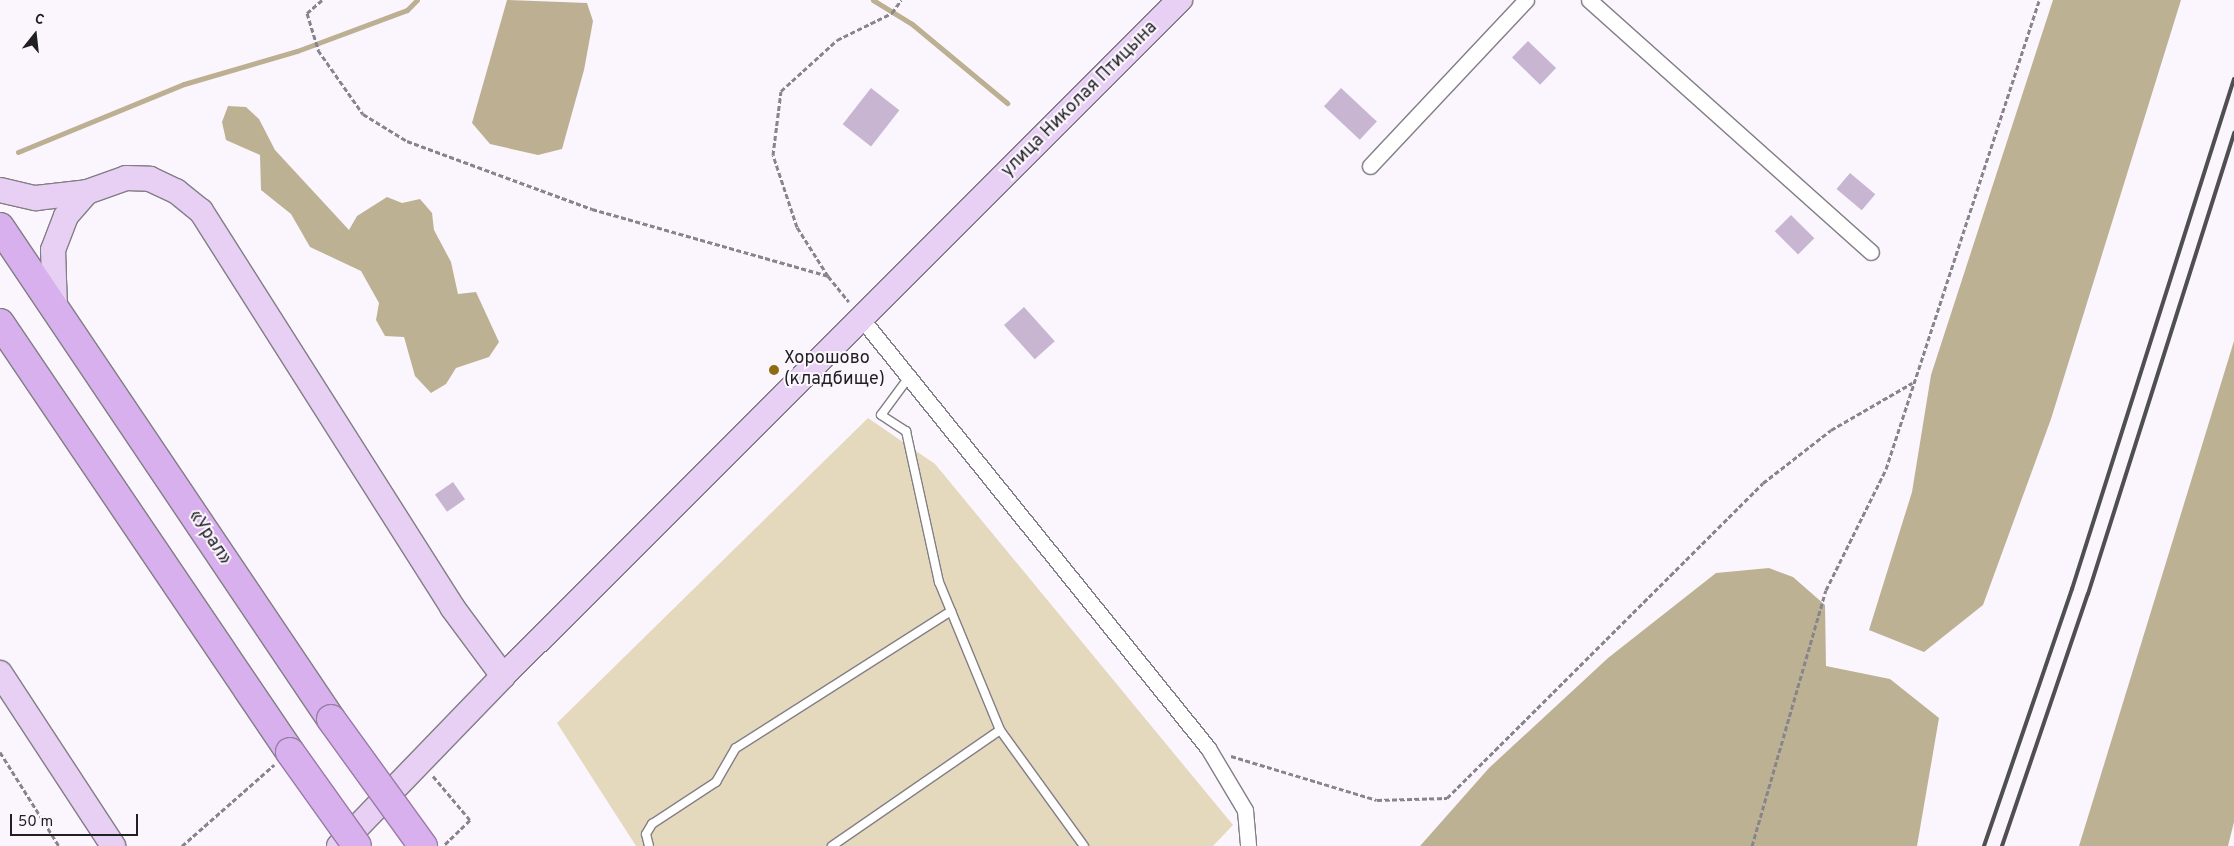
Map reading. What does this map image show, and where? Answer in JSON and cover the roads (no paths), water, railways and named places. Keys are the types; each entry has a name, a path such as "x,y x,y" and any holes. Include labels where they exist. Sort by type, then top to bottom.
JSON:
{"highway":[{"name":"«Урал»","path":"0,228 331,719 423,846"},
{"path":"0,323 290,752 357,846"}],"main road":[{"name":"улица Николая Птицына","path":"339,846 503,676 1180,0"},
{"path":"0,190 36,198 87,192 126,178 150,179 176,191 201,211 452,607 503,676"},
{"path":"55,310 53,250 66,216 87,192"},
{"path":"0,673 113,846"}],"street":[{"path":"1370,166 1526,0"},
{"path":"1589,0 1871,252"},
{"path":"861,318 1208,748 1245,810 1248,846"}],"lane":[{"path":"909,376 881,415 906,431 939,582 1000,730 1084,846"},
{"path":"649,846 646,834 652,824 716,782 736,748 951,611"},
{"path":"832,846 1000,730"}],"waterway":[{"path":"18,152 184,84 297,51 407,10 417,0"},
{"path":"873,0 912,24 1007,103"}],"railway":[{"path":"1984,846 2072,589 2234,79"},
{"path":"2002,846 2088,594 2234,133"}],"place":[{"name":"Хорошово (кладбище)","path":"774,370"}]}
